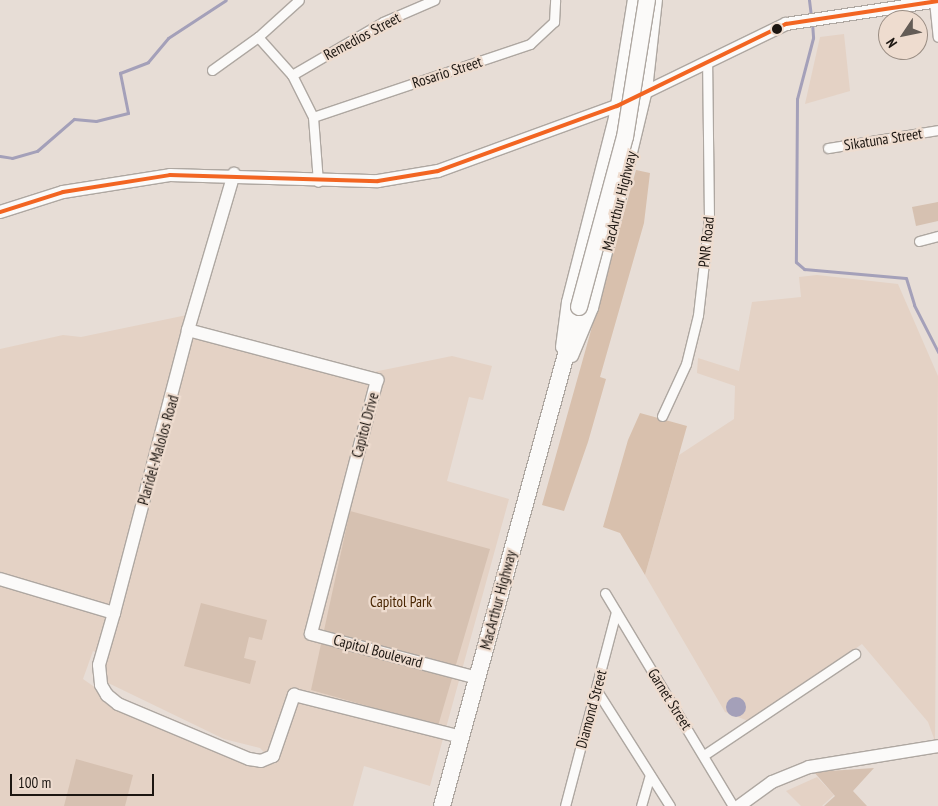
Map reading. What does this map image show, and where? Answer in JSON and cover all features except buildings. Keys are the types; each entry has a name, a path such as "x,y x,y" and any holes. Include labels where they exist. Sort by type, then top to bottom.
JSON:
{"highway":[{"name":"MacArthur Highway","path":"442,806 626,137 647,0"}],"main road":[{"name":"MacArthur Highway","path":"555,395 568,302 617,106 634,0"},
{"name":"MacArthur Highway","path":"555,395 592,308 646,90 656,0"},
{"path":"0,212 63,192 121,181 234,174 318,182 378,181 438,171 617,106 646,90 774,29 805,21 929,1"},
{"name":"Plaridel-Malolos Road","path":"114,613 188,330 234,174"},
{"name":"Capitol Drive","path":"188,330 377,380 319,600"},
{"path":"0,580 114,613 98,676 107,695 118,704 261,761 268,760 278,747 294,695 462,737"},
{"name":"Capitol Boulevard","path":"319,600 311,634 477,678"},
{"path":"739,806 772,782 808,766 938,746"}],"street":[{"path":"212,70 258,37 298,0"},
{"name":"Remedios Street","path":"292,75 384,22 434,0"},
{"name":"Rosario Street","path":"312,117 530,44 554,22 555,0"},
{"path":"929,1 938,37"},
{"path":"258,37 292,75 312,117 318,182"},
{"name":"PNR Road","path":"662,416 684,371 696,323 709,218 707,61"},
{"name":"Sikatuna Street","path":"828,148 938,130"},
{"path":"919,241 938,236"},
{"name":"Garnet Street","path":"604,593 704,755 733,806"},
{"name":"Diamond Street","path":"565,806 597,691 616,612"},
{"path":"704,755 855,654"},
{"path":"597,691 670,806"},
{"path":"641,806 650,775"}],"shaded area":[{"path":"844,34 850,91 805,104 820,37"},
{"path":"636,170 650,173 644,223 600,377 606,379 588,442 564,511 542,505"},
{"path":"817,275 898,284 938,376 935,741 928,722 862,644 751,722 725,712 645,575 679,455 734,419 735,386 697,373 698,358 739,371 752,302 801,297 799,277"},
{"path":"187,315 181,335 349,377 452,356 492,366 483,400 469,397 447,481 509,499 430,786 364,766 353,806 0,806 0,349 63,335 81,337","holes":["93,651 103,655 102,680 224,739 260,748 275,764 259,762 106,695 83,679"]},
{"path":"640,413 687,426 645,575 620,533 603,527 628,440"},
{"path":"736,697 743,700 746,707 743,714 736,717 729,714 726,707 729,700"},
{"path":"817,777 834,795 822,806 801,806 786,791"}],"green space":[{"path":"938,202 938,221 916,226 912,207"},
{"name":"Capitol Park","path":"350,511 490,549 438,726 311,690"},
{"path":"201,603 267,620 262,640 249,637 244,658 256,661 250,684 184,666"},
{"path":"76,759 133,775 125,806 64,806"},
{"path":"874,768 853,791 867,806 824,806 835,796 814,772"}],"waterway":[{"path":"0,156 12,158 37,151 74,119 96,121 128,113 120,73 148,62 168,38 226,0"},
{"path":"809,0 811,16"},
{"path":"812,22 813,38 797,99 796,262 804,269 906,278 914,305 938,352"}],"transit line":[{"path":"0,212 63,192 170,175 378,181 438,171 617,106 786,24 938,1"}]}
